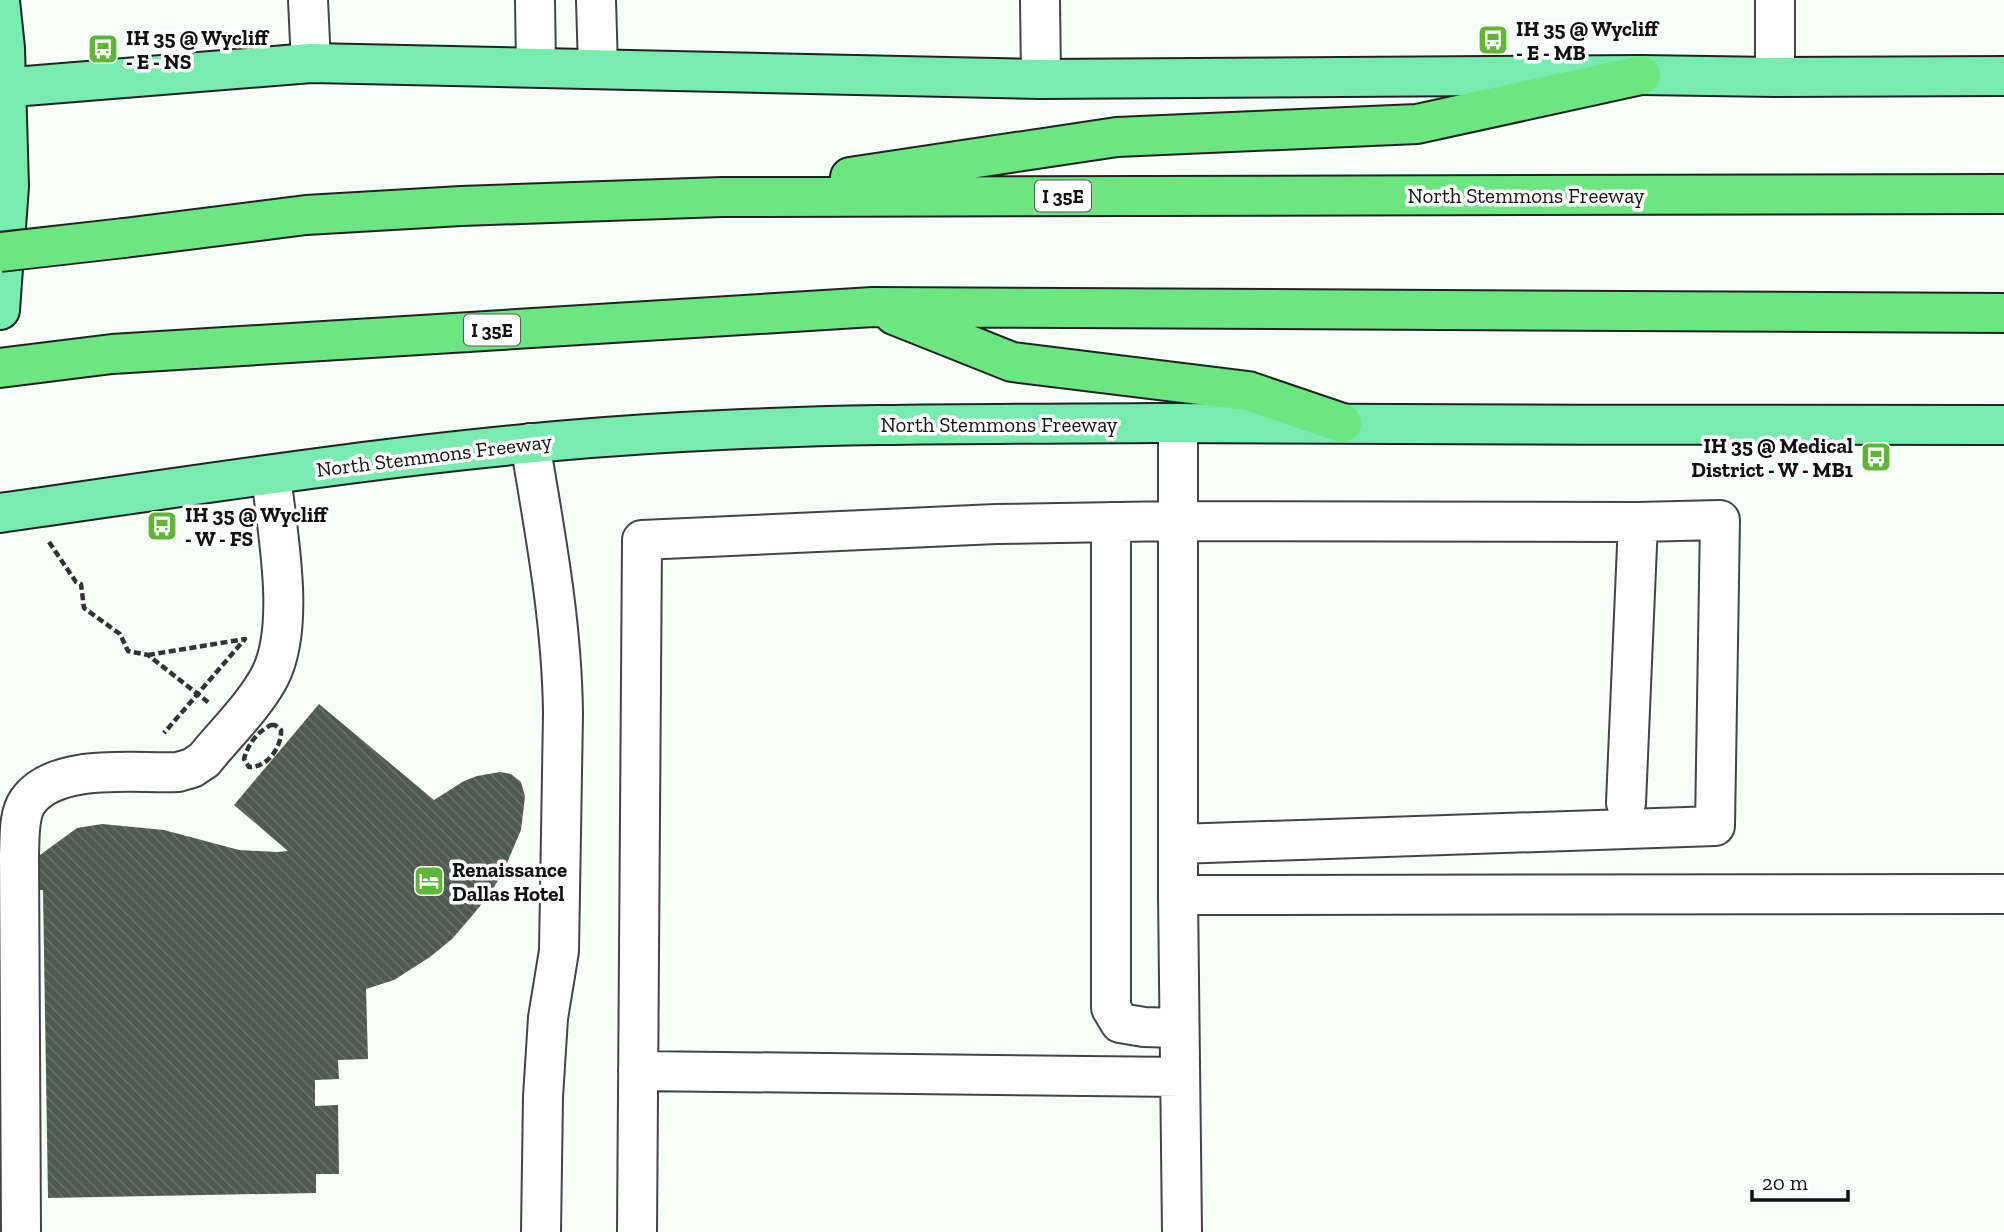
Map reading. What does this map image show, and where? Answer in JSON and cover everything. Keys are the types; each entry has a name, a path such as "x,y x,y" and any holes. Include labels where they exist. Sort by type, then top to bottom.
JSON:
{"highway":[{"path":"722,197 1117,137 1418,124 1640,75"},
{"name":"North Stemmons Freeway","path":"0,251 124,239 306,215 461,205 722,197 2004,194"},
{"path":"873,307 1012,362 1248,391 1342,423"},
{"name":"I 35E","path":"0,368 112,354 873,307 2004,313"}],"main road":[{"path":"0,1 9,186 0,310"},
{"path":"3,88 311,63 1041,79 1640,75 2004,76"},
{"name":"North Stemmons Freeway","path":"0,513 271,475 530,443 792,426 1342,423 1752,427 2004,425"}],"lane":[{"path":"308,0 311,63"},
{"path":"535,0 536,67"},
{"path":"596,0 598,68"},
{"path":"1040,0 1041,79"},
{"path":"1775,0 1775,77"},
{"path":"1178,424 1178,895 1182,1232"},
{"path":"530,443 556,611 563,714 559,951 548,1018 542,1097 541,1232"},
{"path":"21,1232 19,854 22,815 28,802 40,791 68,777 84,774 178,772 192,768 244,731 276,659 280,640 282,579 271,475"},
{"path":"637,1232 642,540 996,524 1720,520 1715,826 1178,844"},
{"path":"1111,522 1111,1009 1120,1023 1179,1028"},
{"path":"1626,803 1638,522"},
{"path":"1453,896 1454,835"},
{"path":"1178,895 2004,894"},
{"path":"638,1071 1180,1077"}],"path":[{"path":"47,539 76,582 81,584 84,608 120,634 128,651 148,654 245,639 164,733"},
{"path":"148,654 244,731"}],"building":[{"path":"319,704 434,800 464,781 500,772 511,774 521,782 525,797 521,830 504,870 490,894 471,917 452,939 430,957 394,980 366,989 368,1059 338,1060 339,1079 315,1080 315,1106 338,1105 339,1174 316,1174 316,1193 48,1198 43,890 40,890 40,855 77,828 102,824 164,830 239,850 288,851 234,805"}],"place":[{"name":"IH 35 @ Wycliff - E - MB","path":"1493,40"},
{"name":"IH 35 @ Wycliff - E - NS","path":"103,49"},
{"name":"IH 35 @ Medical District - W - MB1","path":"1876,457"},
{"name":"IH 35 @ Wycliff - W - FS","path":"162,526"},
{"name":"Renaissance Dallas Hotel","path":"429,881"}]}
